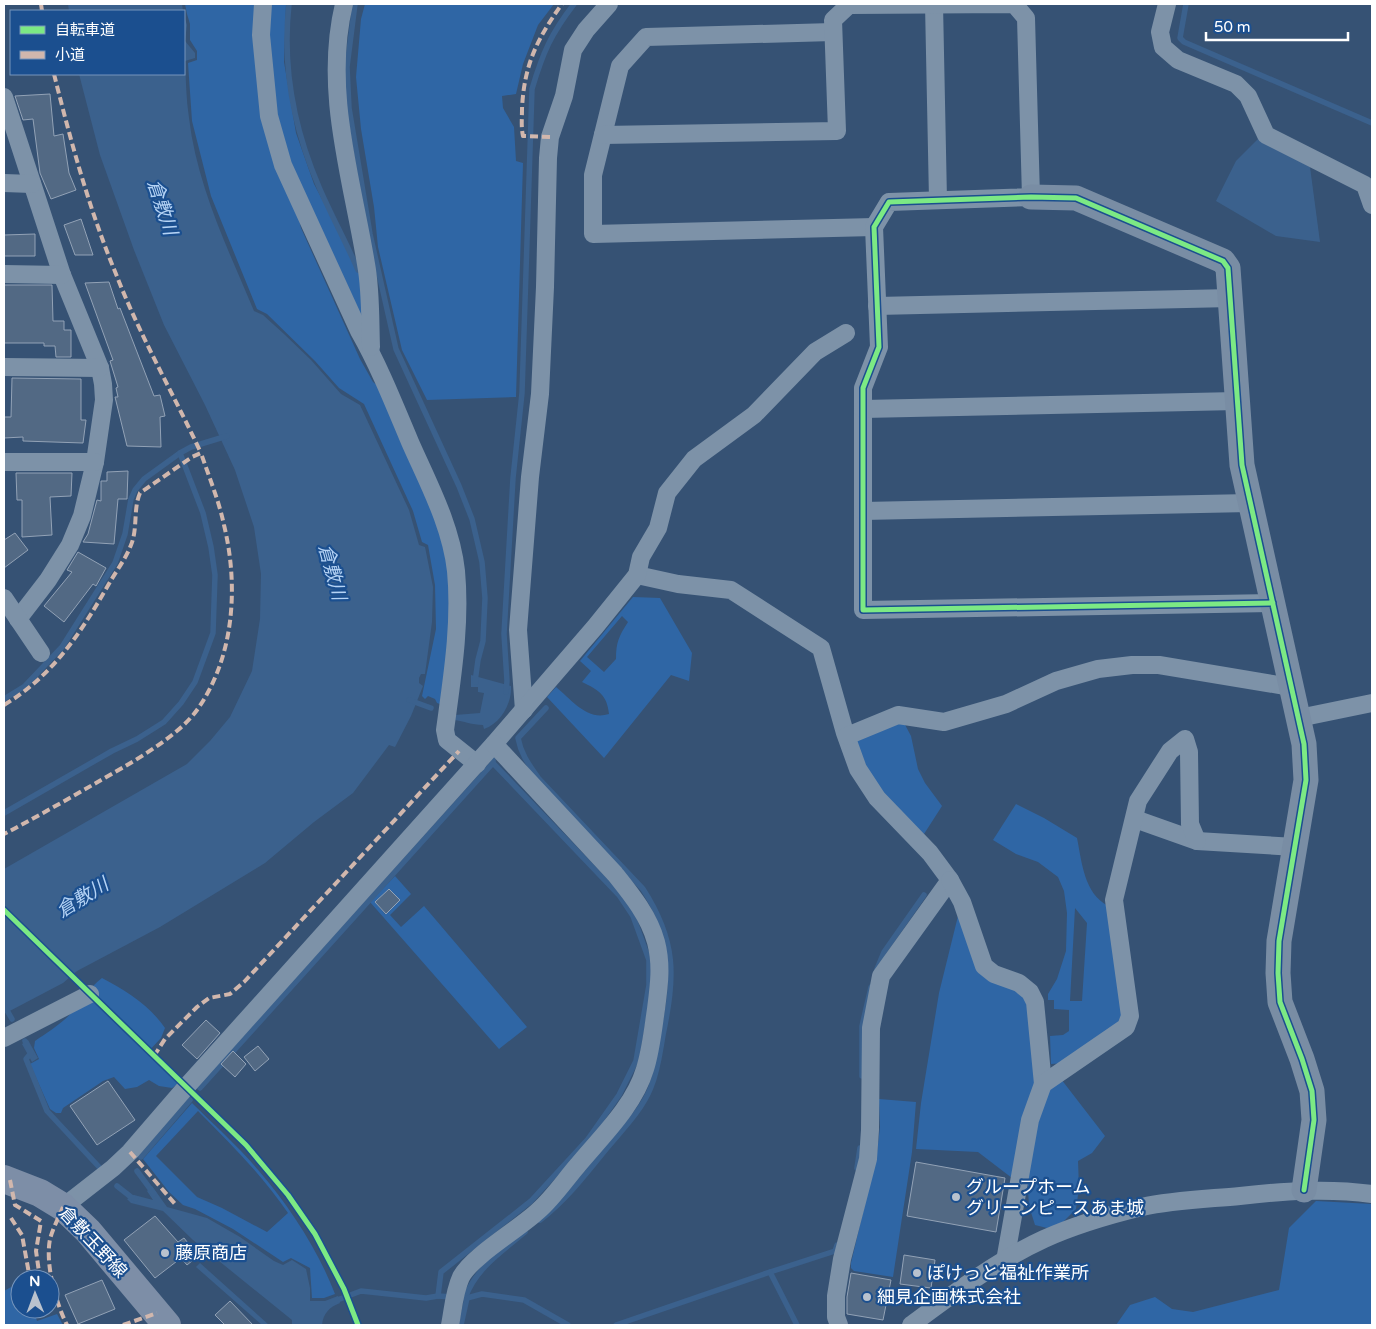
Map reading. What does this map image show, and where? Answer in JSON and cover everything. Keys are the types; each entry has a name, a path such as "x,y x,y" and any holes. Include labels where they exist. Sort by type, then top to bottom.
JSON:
{"main road":[{"name":"倉敷玉野線","path":"4,1179 40,1193 63,1207 88,1231 167,1325"}],"street":[{"path":"263,4 261,35 264,74 269,116 281,157 359,331 372,354 435,498 452,548 457,584 456,637 445,730 447,740 477,764"},
{"path":"344,4 337,61 339,115 346,163 367,268 372,354"},
{"path":"524,710 518,630 530,477 540,394 550,137 564,96 573,50 586,30 608,4"},
{"path":"934,4 938,200"},
{"path":"603,135 837,131 833,20 849,5 1014,4 1026,18 1031,197"},
{"path":"1167,4 1160,32 1163,47 1178,60 1236,84 1248,96 1266,135 1369,183 1372,205"},
{"path":"833,32 646,37 620,66 593,175 593,234 874,227"},
{"path":"4,96 62,275 100,368 104,400 95,462 82,516 70,546 48,580 18,619"},
{"path":"4,183 32,184"},
{"path":"1273,603 863,610 863,388 879,347 874,227 888,202 1031,197 1076,198 1223,261 1228,268 1232,298 1242,465 1292,687 1304,744 1306,780 1280,941 1278,973 1280,1002 1312,1091 1314,1120 1304,1190"},
{"path":"4,274 62,275"},
{"path":"877,306 1232,298"},
{"path":"63,1207 113,1168 130,1152 524,710 637,575 641,557 658,528 667,492 694,459 754,416 815,352 846,333"},
{"path":"4,367 100,368"},
{"path":"863,408 1237,401"},
{"path":"4,462 95,462"},
{"path":"863,512 1250,503"},
{"path":"637,575 678,584 731,590 820,648 846,736 858,769 877,798 930,853 950,880 962,902 984,966 994,974 1019,983 1030,992 1035,1002 1043,1084 1030,1120 1005,1261"},
{"path":"4,598 41,653"},
{"path":"846,736 898,715 944,722 1006,704 1056,681 1098,669 1132,664 1159,665 1292,687"},
{"path":"1298,718 1372,703"},
{"path":"1043,1084 1126,1027 1130,1016 1114,900 1135,820 1138,801 1170,750 1184,739 1189,752 1190,824 1198,841"},
{"path":"450,1325 462,1276 470,1265 539,1210 623,1110 640,1082 645,1069 659,988 660,963 656,940 646,918 632,895 615,874 494,744"},
{"path":"1135,820 1198,841 1295,847"},
{"path":"839,1325 836,1317 836,1296 842,1259 868,1158 871,1028 882,976 950,880"},
{"path":"4,1038 90,994"},
{"path":"911,1325 958,1290 1005,1261 1043,1239 1084,1223 1143,1207 1222,1197 1304,1190 1346,1190 1372,1194"}],"shaded area":[{"path":"185,4 257,4 254,26 301,228 360,359 373,382 383,390 439,519 453,584 443,705 428,696 425,699 422,696 436,629 435,585 428,545 422,542 413,511 364,404 339,388 315,361 267,314 257,309 211,196 192,121 188,63 197,60 197,51 190,40 190,24"},
{"path":"269,4 286,4 284,62 296,133 314,184 358,273 364,273 367,328 282,143 266,54"},
{"path":"365,4 554,4 538,25 523,64 516,94 502,96 503,108 514,127 516,161 523,163 516,397 427,400 402,350 378,247 374,207 361,129 356,77 361,19"},
{"path":"633,597 660,598 692,653 689,681 671,675 604,758 547,697 556,687 587,712 594,715 609,714 606,702 601,694 582,682 591,671 580,661","holes":["622,616 628,622 619,639 616,659 604,672 587,657"]},
{"path":"903,721 911,736 918,769 925,783 942,806 924,834 894,806 872,779 855,741"},
{"path":"1016,804 1044,818 1077,838 1085,876 1089,885 1100,900 1108,906 1126,1018 1067,1063 1051,1064 1050,1036 1063,1035 1069,1031 1069,1010 1054,1009 1054,1000 1048,1000 1048,994 1057,979 1066,951 1067,913 1064,891 1058,877 1038,862 1016,854 993,840","holes":["1075,908 1087,923 1082,1001 1070,1001"]},
{"path":"395,876 411,894 390,915 401,927 424,906 527,1027 499,1049 370,902","holes":["389,889 400,900 385,914 375,902"]},
{"path":"958,916 976,965 1026,994 1037,1084 1012,1178 978,1152 916,1149 921,1103 939,993"},
{"path":"102,978 137,999 152,1012 165,1028 161,1038 147,1053 179,1083 172,1088 159,1086 149,1080 137,1087 125,1089 114,1077 103,1081 63,1108 61,1113 56,1113 50,1109 30,1064 39,1059 34,1048 35,1041 65,1019 90,989"},
{"path":"1061,1079 1105,1136 1092,1153 1078,1161 1079,1188 1076,1209 1060,1225 1047,1228 1035,1225 1029,1206 1027,1174 1032,1135 1049,1089"},
{"path":"879,1099 916,1102 912,1152 893,1277 854,1271 851,1268 877,1153 880,1127"},
{"path":"192,1103 243,1153 282,1199 312,1245 335,1294 324,1298 312,1298 310,1268 291,1258 283,1262 233,1229 195,1209 183,1205 169,1192 143,1159","holes":["198,1111 257,1172 288,1213 267,1232 197,1197 156,1156"]},
{"path":"1316,1201 1372,1204 1372,1325 1116,1325 1130,1305 1155,1297 1172,1309 1193,1312 1279,1290 1289,1228"},
{"path":"10,1288 10,1319 36,1319 37,1321 60,1319 63,1325 4,1325 4,1291"}],"water":[{"path":"68,4 182,4 183,10 69,10"},
{"path":"185,19 187,25 185,41"},
{"path":"185,41 195,53 195,58 185,61"},
{"name":"倉敷川","path":"185,61 188,111 199,168 224,241 254,311 263,315 284,334 311,360 341,394 360,405 409,510 419,545 425,547 433,587 432,622 425,674 421,674 419,678 419,683 423,686 411,716 395,747 389,745 353,793 314,822 265,863 160,927 77,971 63,983 4,1014 4,869 187,764 230,717 252,671 260,619 261,574 254,527 235,470 205,405 164,325 134,250 100,155 79,75 185,75"},
{"path":"1259,138 1310,167 1320,242 1276,236 1216,201 1236,161"},
{"path":"471,675 511,686 510,699 504,712 496,722 484,729 483,725 454,720 455,715 480,713 484,693 478,692 478,687 471,687"},
{"path":"28,1040 38,1058 32,1062 22,1044"},
{"path":"152,1186 167,1207 207,1218 240,1237 274,1261 283,1265 292,1260 306,1269 310,1288 310,1301 325,1301 338,1296 340,1303 327,1311 322,1325 292,1325 292,1320 193,1240 163,1211 131,1203 127,1199 134,1195 153,1200 147,1191"},
{"path":"200,1263 269,1325 262,1325 196,1267"}],"building":[{"path":"50,94 54,136 63,134 69,173 76,190 51,199 40,173 33,119 23,120 15,96"},
{"path":"81,219 93,255 75,255 64,225"},
{"path":"35,234 35,256 4,256 4,235"},
{"path":"109,282 118,309 120,308 154,396 160,395 165,416 160,417 161,447 127,446 115,397 118,397 116,388 118,387 110,361 113,360 85,283"},
{"path":"4,285 52,285 53,321 64,321 64,330 71,330 71,357 56,357 55,346 44,346 44,343 4,343"},
{"path":"12,378 81,379 81,420 86,420 83,443 23,441 23,437 4,438 4,417 11,417"},
{"path":"128,471 127,499 118,499 114,544 83,542 88,534 97,500 101,501 101,481 107,481 107,472"},
{"path":"16,473 72,473 71,496 50,497 52,535 22,537 22,500 17,500"},
{"path":"15,533 28,550 4,568 4,540"},
{"path":"78,552 106,568 96,586 93,584 64,622 44,606 72,572 67,570"},
{"path":"389,889 400,900 386,914 375,902"},
{"path":"206,1020 220,1033 197,1059 182,1045"},
{"path":"258,1046 269,1059 255,1071 244,1057"},
{"path":"233,1051 246,1064 235,1077 221,1064"},
{"path":"108,1081 135,1120 97,1145 70,1106"},
{"name":"グループホーム グリーンピースあま城","path":"916,1162 1005,1178 996,1232 907,1216"},
{"name":"藤原商店","path":"155,1216 178,1242 184,1238 198,1256 187,1265 181,1258 155,1278 124,1240"},
{"name":"ぽけっと福祉作業所","path":"904,1255 935,1260 931,1288 900,1284"},
{"name":"細見企画株式会社","path":"851,1273 891,1280 883,1320 847,1314 847,1297"},
{"path":"102,1280 115,1309 78,1324 65,1295"},
{"path":"230,1301 253,1325 225,1325 215,1315"}],"waterway":[{"path":"289,4 287,28 289,74 292,97 303,143 319,187 358,270 363,269"},
{"path":"355,4 347,67 349,108 370,234 396,349 459,486 472,519 482,562 485,598 483,641 478,660 476,682"},
{"path":"506,692 504,634 513,478 522,393 532,89 548,44 574,4"},
{"path":"1186,4 1180,38 1184,42 1372,123"},
{"path":"4,813 164,722 181,703 195,682 213,633 215,575 203,513 180,453 191,447 227,436"},
{"path":"4,699 25,686 62,647 115,563 125,534 131,499 135,490 144,479 180,453"},
{"path":"409,700 431,708"},
{"path":"540,1220 583,1177 643,1104 653,1081 658,1061 670,995 671,977 670,960 662,926 643,889 539,779 524,755 518,738 546,708"},
{"path":"461,1325 467,1298 438,1296 441,1272 531,1201 588,1139 619,1095 636,1061 649,985 649,960 633,916 619,895 493,763 493,760"},
{"path":"200,1088 493,763"},
{"path":"877,969 884,952 924,895"},
{"path":"862,1076 862,1026 871,987"},
{"path":"4,1005 12,1019"},
{"path":"25,1041 31,1053 26,1059 47,1111 100,1168"},
{"path":"141,1157 190,1100"},
{"path":"857,1168 860,1148"},
{"path":"137,1171 154,1194"},
{"path":"117,1186 136,1199"},
{"path":"465,1298 482,1269 525,1232"},
{"path":"770,1272 835,1251 837,1245"},
{"path":"616,1325 770,1272 797,1325"},
{"path":"332,1302 361,1291 426,1298 438,1296"},
{"path":"467,1298 482,1294 524,1300 568,1325"}],"marked path":[{"path":"41,4 42,10"},
{"path":"550,137 523,136 523,93 533,53 545,29 562,4"},
{"path":"54,75 81,175 106,250 135,320 201,453"},
{"path":"4,705 22,693 52,666 89,618 131,545 140,493 192,457 201,453 222,516 229,549 232,597 226,645 219,668 209,690 188,721 150,751 4,834"},
{"path":"154,1056 165,1039 197,1007 209,998 230,994 244,982 459,751"},
{"path":"130,1152 175,1204"},
{"path":"10,1180 15,1205 41,1221 36,1251 39,1269"},
{"path":"63,1207 50,1239 49,1260 55,1295 67,1325"},
{"path":"11,1218 22,1235 28,1269"},
{"path":"123,1325 157,1313"}],"cycle path":[{"path":"1273,603 863,610 863,388 879,347 874,227 889,202 1031,197 1076,198 1223,261 1228,268 1242,465 1304,744 1306,780 1279,941 1278,973 1280,1002 1312,1091 1314,1120 1304,1190"},
{"path":"4,910 246,1145 288,1195 315,1234 344,1289 358,1325"}],"place":[{"name":"グループホーム グリーンピースあま城","path":"956,1197"},
{"name":"藤原商店","path":"165,1253"},
{"name":"ぽけっと福祉作業所","path":"917,1273"},
{"name":"細見企画株式会社","path":"867,1297"}]}
